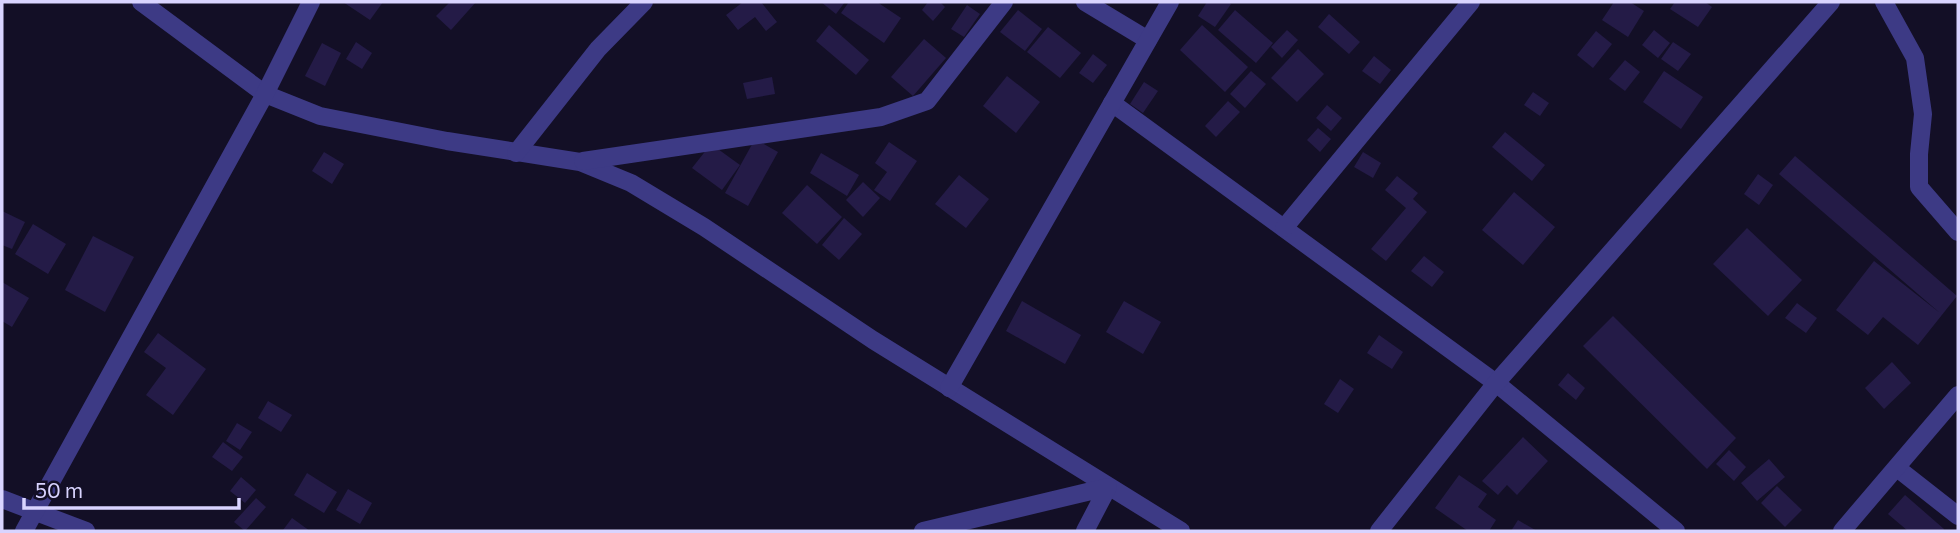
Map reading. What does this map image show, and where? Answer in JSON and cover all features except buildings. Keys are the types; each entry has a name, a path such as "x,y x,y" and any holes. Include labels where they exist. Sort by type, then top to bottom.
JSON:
{"street":[{"path":"141,2 265,93 320,116 516,153 580,162 631,183 705,227 800,293 949,388 1181,531"},
{"path":"24,531 265,93 311,2"},
{"path":"516,153 598,49 644,2"},
{"path":"580,162 881,117 927,101 1004,2"},
{"path":"1085,2 1148,40"},
{"path":"949,388 1170,2"},
{"path":"1284,228 1471,2"},
{"path":"1379,531 1496,383 1831,2"},
{"path":"1884,2 1915,58 1923,114 1919,187 1958,232"},
{"path":"1112,103 1496,383 1676,531"},
{"path":"1842,531 1958,395"},
{"path":"1896,468 1958,516"},
{"path":"923,531 1108,487"},
{"path":"1085,531 1108,487"},
{"path":"2,499 86,531"}]}
